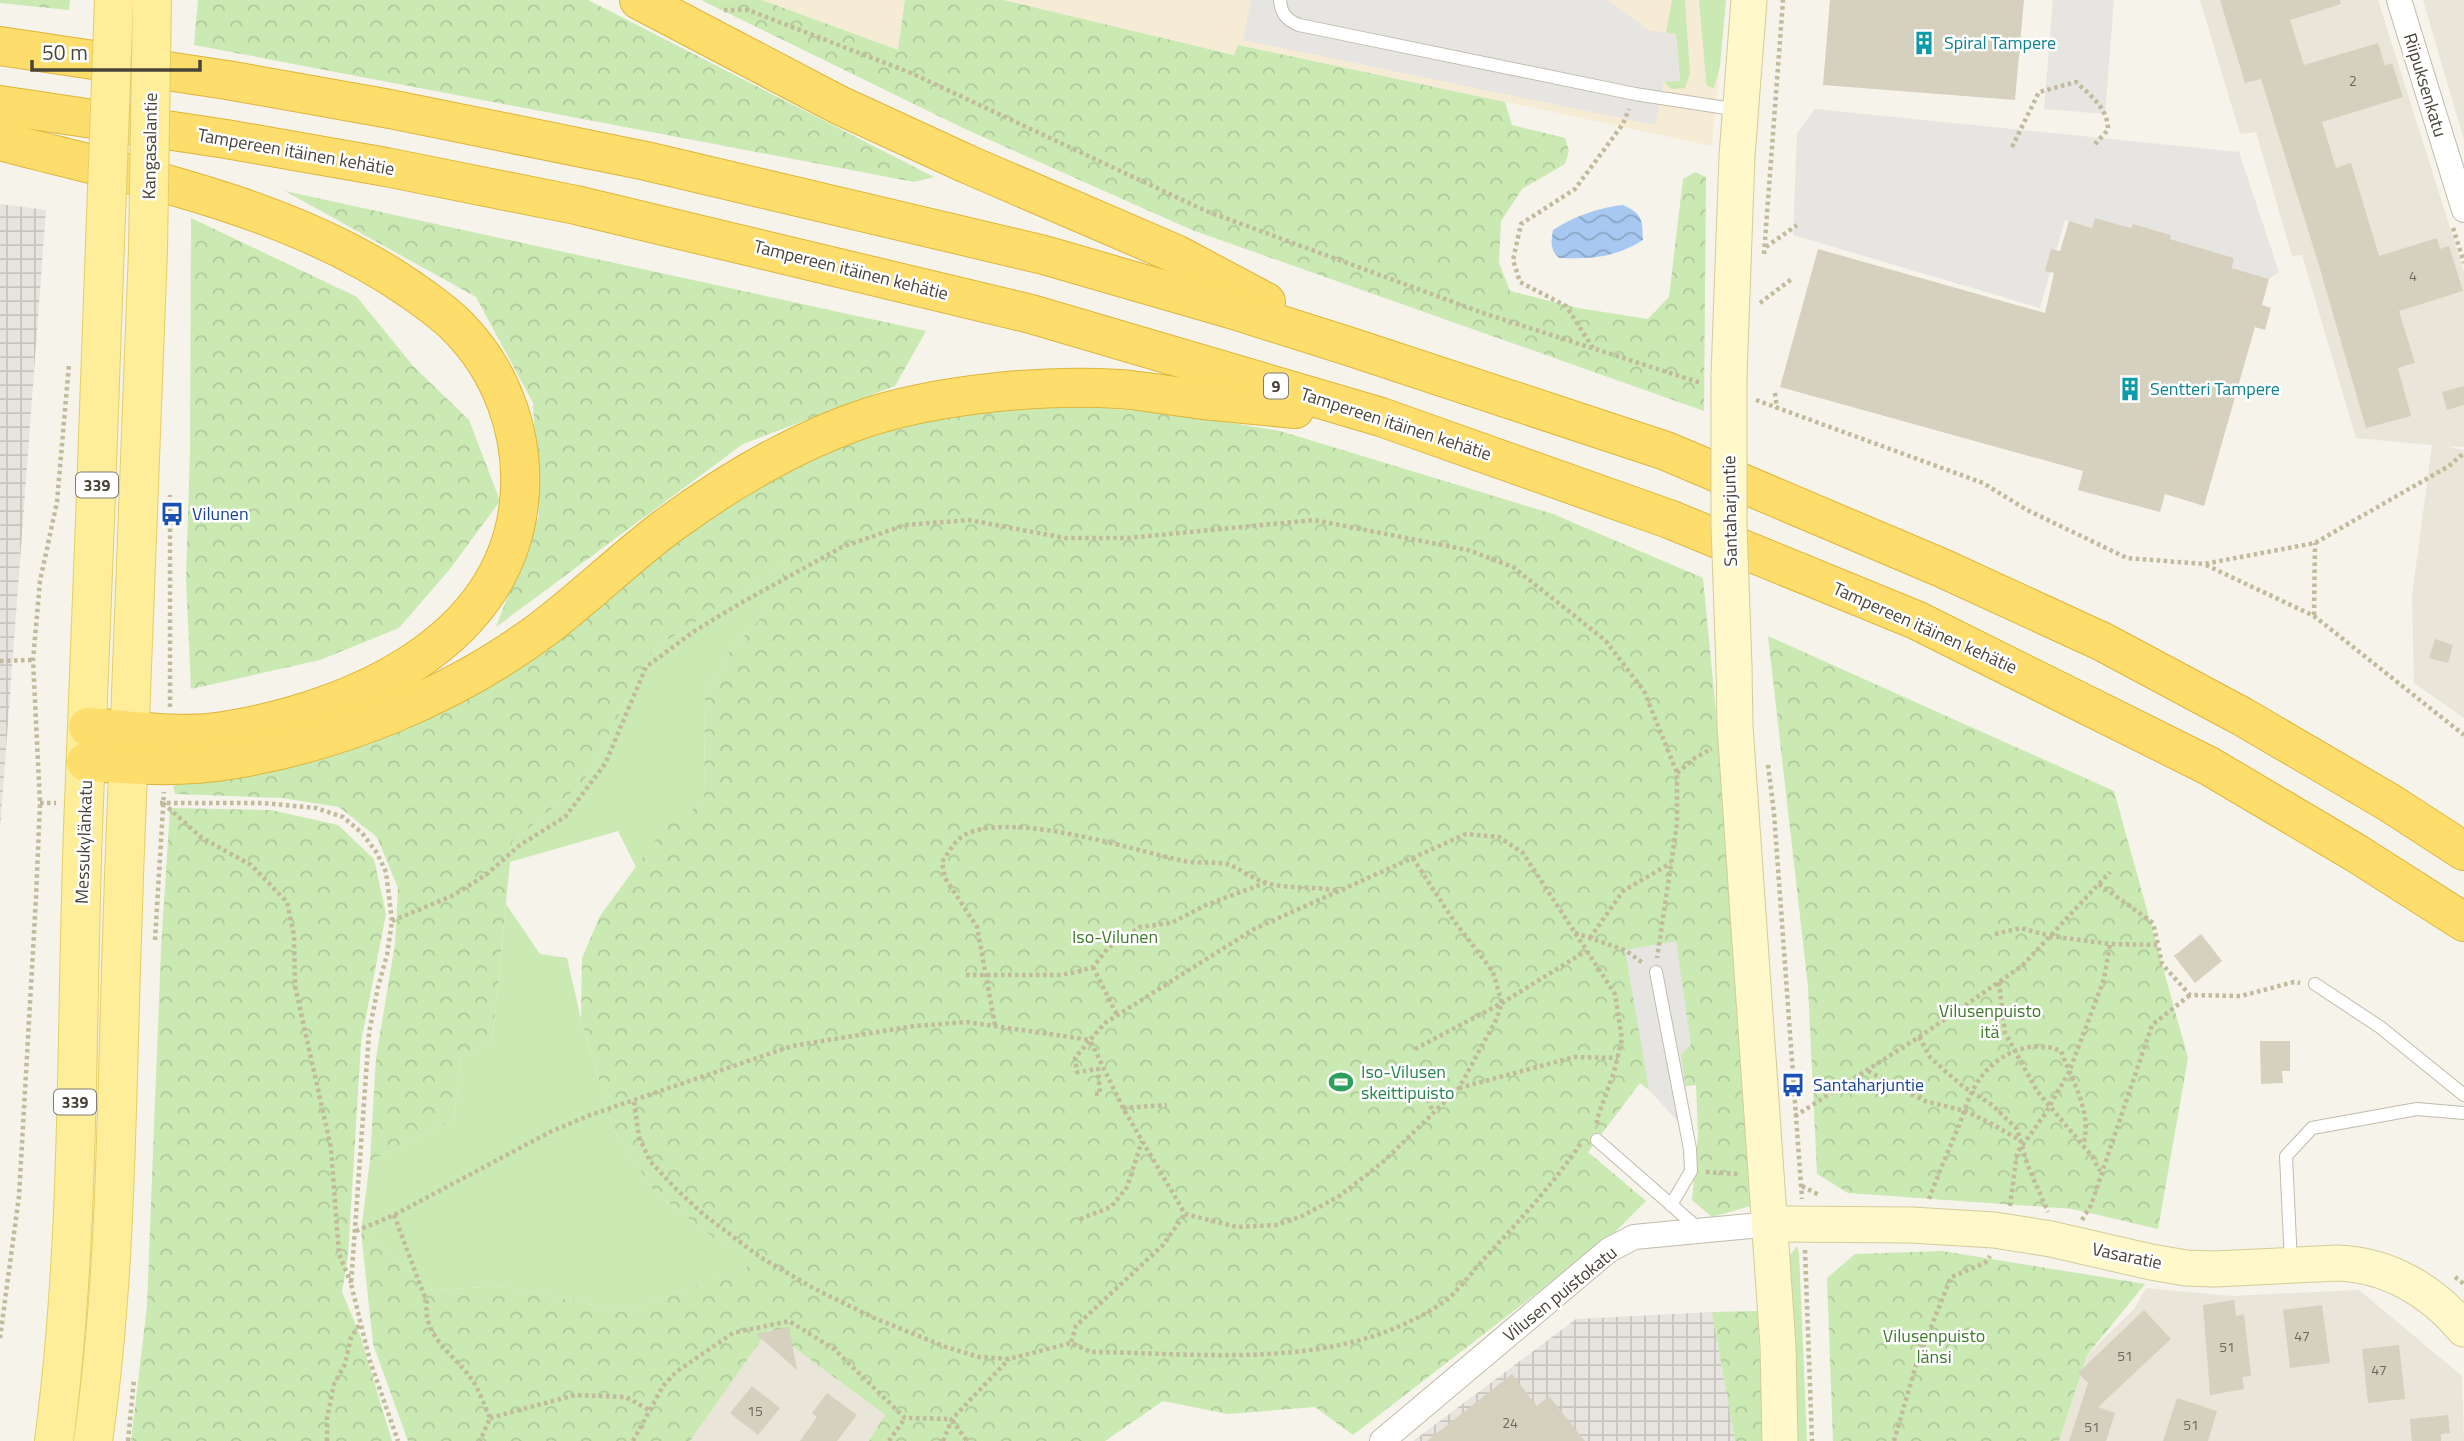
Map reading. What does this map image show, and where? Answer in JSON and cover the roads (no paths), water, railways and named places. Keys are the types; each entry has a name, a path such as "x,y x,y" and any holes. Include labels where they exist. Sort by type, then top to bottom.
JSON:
{"highway":[{"path":"639,0 839,105 967,164 1176,254 1348,346"},
{"path":"0,46 254,85 646,160 1044,255 1348,346 1666,451 1942,568 2103,642 2243,717 2390,803 2464,851"},
{"name":"Tampereen itäinen kehätie","path":"0,105 239,141 576,205 1031,314 1381,417 1669,519 1916,620 2209,766 2356,853 2464,922"},
{"path":"0,141 168,185 312,234 368,262 433,306 466,335 496,379 509,408 517,440 521,470 520,498 514,534 501,568 483,598 462,624 432,650 385,680 313,712 221,732 169,733 128,747"},
{"path":"87,744 128,747 167,766 229,760 290,747 346,730 408,706 500,658 543,629 663,530 713,494 764,464 819,437 872,416 930,401 983,394 1118,389 1381,417"}],"main road":[{"name":"Messukylänkatu","path":"54,1441 62,1380 71,1236 83,803 114,0"},
{"name":"Kangasalantie","path":"128,747 148,250 152,0"},
{"name":"Santaharjuntie","path":"1749,0 1740,110 1729,387 1729,525 1736,740 1787,1224 1778,1346 1780,1441"},
{"name":"339","path":"93,1441 102,1380 144,803 128,747"},
{"name":"Vasaratie","path":"1787,1224 1923,1226 2004,1231 2186,1268 2349,1264 2385,1272 2421,1289 2464,1329"}],"street":[{"name":"Riipuksenkatu","path":"2399,0 2464,210"},
{"name":"Vilusen puistokatu","path":"1382,1441 1609,1250 1634,1237 1787,1224"}],"lane":[{"path":"1280,0 1285,16 1298,25 1635,94 1740,110"},
{"path":"1656,972 1690,1149 1691,1171 1671,1205"},
{"path":"2315,984 2380,1027 2464,1095"},
{"path":"2291,1265 2286,1156 2312,1128 2417,1110 2464,1113"},
{"path":"1594,1135 1700,1230"}],"water":[{"path":"1623,205 1640,218 1643,240 1622,251 1602,256 1559,258 1556,255 1552,246 1553,230 1586,213"}],"place":[{"name":"Spiral Tampere","path":"1924,43"},
{"name":"Sentteri Tampere","path":"2130,389"},
{"name":"Vilunen","path":"172,514"},
{"name":"Iso-Vilusen skeittipuisto","path":"1341,1082"},
{"name":"Santaharjuntie","path":"1793,1085"}],"park label":[{"name":"Iso-Vilunen","path":"1115,937"},
{"name":"Vilusenpuisto itä","path":"1990,1021"},
{"name":"Vilusenpuisto länsi","path":"1934,1346"}]}
